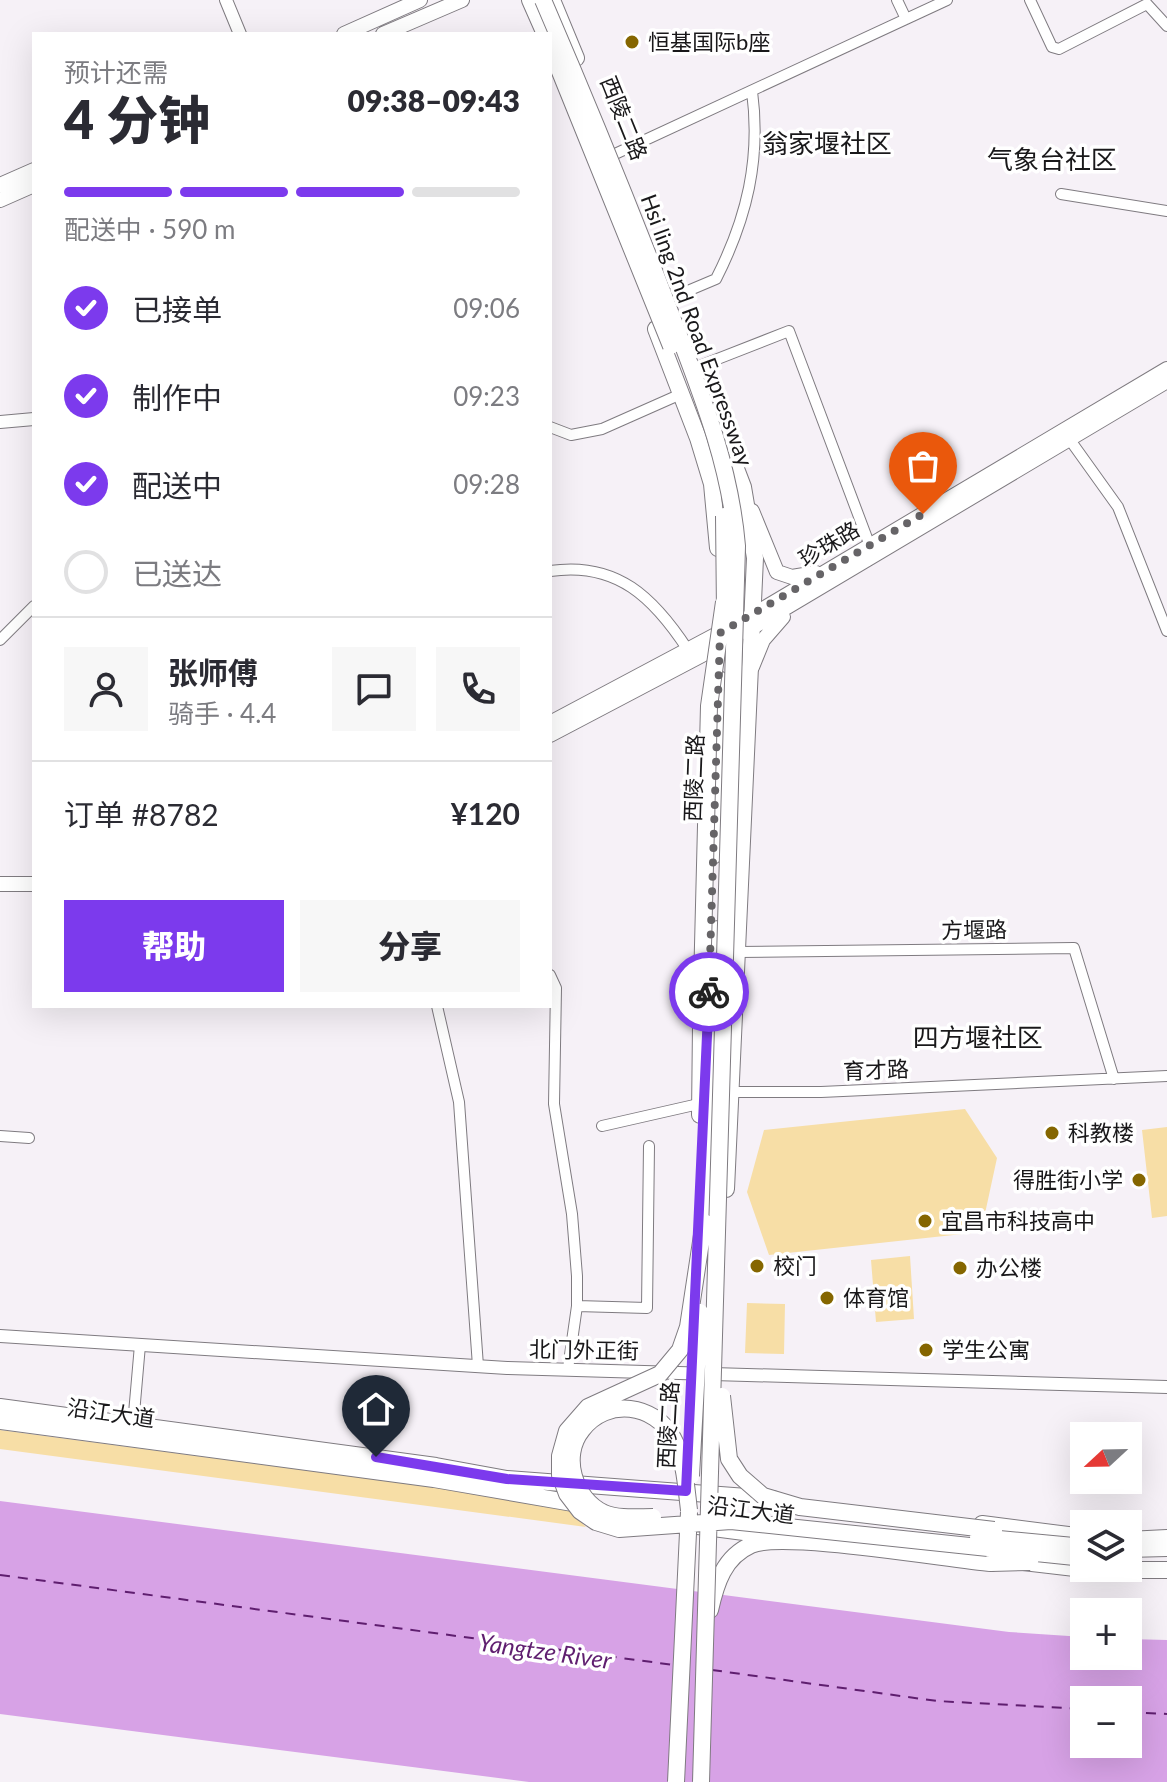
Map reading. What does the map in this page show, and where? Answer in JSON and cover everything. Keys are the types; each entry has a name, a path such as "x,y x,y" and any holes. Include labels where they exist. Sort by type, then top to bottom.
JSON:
{"main road":[{"path":"348,32 420,0"},
{"path":"388,32 462,0"},
{"path":"522,0 536,32"},
{"path":"530,0 544,32"},
{"name":"Hsi ling 2nd Road Expressway","path":"543,0 606,147 720,443 733,505 739,570 716,1266"},
{"name":"西陵二路","path":"552,0 615,154 743,487 754,536 751,671 717,1376 714,1530"},
{"name":"Hsi ling 2nd Road Expressway","path":"552,52 702,425 718,474 723,506 726,592"},
{"name":"西陵二路","path":"552,69 593,165 681,394 712,484 720,564 720,640 686,1491 688,1516"},
{"path":"0,185 32,171"},
{"path":"0,200 32,186"},
{"name":"珍珠路","path":"552,734 753,622 850,558 1167,369"},
{"name":"珍珠路","path":"753,622 799,603 1167,381"},
{"path":"743,487 777,572 792,577 809,576 850,558"},
{"path":"701,1104 709,706 726,592"},
{"path":"676,1782 723,828 726,592"},
{"path":"751,671 763,640 799,603"},
{"name":"珍珠路","path":"552,722 688,650 720,640"},
{"path":"0,875 32,875"},
{"path":"0,884 32,884"},
{"path":"704,1222 688,1327 680,1350 660,1374 588,1407 567,1431 560,1456 560,1475 567,1494 580,1511 599,1524 619,1529 731,1521 1070,1548"},
{"path":"716,1266 723,1432 729,1459 752,1489 775,1501 800,1507 1019,1532 1070,1546"},
{"path":"701,1782 716,1266"},
{"name":"沿江大道","path":"0,1407 436,1466 507,1479 714,1494 1070,1547"},
{"path":"688,1516 688,1513 683,1465 675,1441 656,1417 631,1407 616,1409 597,1416 582,1429 573,1454 573,1476 589,1503 613,1516 688,1513 732,1511 1070,1548"},
{"name":"沿江大道","path":"0,1421 688,1516 714,1530 1092,1570 1167,1570"},
{"path":"1142,1539 1167,1538"},
{"path":"706,1631 717,1580 727,1564 754,1543 804,1541 991,1563 1070,1551"},
{"path":"1142,1549 1167,1548"},
{"path":"1142,1556 1167,1555"}],"street":[{"path":"226,0 239,32"},
{"path":"897,0 906,19"},
{"path":"615,154 947,0"},
{"path":"1030,0 1052,47 1059,49 1147,4 1167,26"},
{"path":"671,298 716,279 732,248 750,196 757,130 752,91"},
{"path":"1061,194 1167,211"},
{"path":"697,367 789,331 870,546"},
{"path":"552,428 571,435 602,429 681,394"},
{"path":"0,422 32,419"},
{"path":"1070,440 1118,507 1167,631"},
{"path":"552,571 579,567 618,580 645,595 669,621 688,650"},
{"path":"0,640 32,608"},
{"name":"方堰路","path":"738,952 1074,948 1114,1079"},
{"path":"552,979 556,988 554,1104 572,1214 577,1306 568,1369"},
{"path":"437,1008 459,1102 478,1366"},
{"name":"育才路","path":"731,1092 821,1092 1167,1076"},
{"path":"602,1126 701,1104"},
{"path":"0,1136 29,1138"},
{"path":"577,1306 647,1308 649,1146"},
{"name":"北门外正街","path":"0,1336 478,1366 693,1372 717,1376 1167,1387"},
{"path":"133,1425 140,1345"}],"shaded area":[{"path":"965,1109 997,1158 981,1232 769,1255 747,1192 764,1130"},
{"path":"1167,1127 1167,1216 1152,1218 1142,1130"},
{"path":"910,1256 914,1319 876,1322 871,1260"},
{"path":"747,1303 785,1304 784,1354 745,1353"},
{"path":"0,1430 563,1504 586,1527 0,1449"}],"water":[{"name":"Yangtze River","path":"0,1501 1009,1632 1070,1636 1070,1670 1142,1670 1142,1639 1167,1640 1167,1782 529,1782 0,1714"}],"ferry route":[{"path":"0,1575 674,1665"},
{"path":"712,1670 937,1701 1070,1708"},
{"path":"1142,1713 1167,1714"}],"way so far":[{"path":"709,992 720,633 923,514"}],"place":[{"name":"恒基国际b座","path":"632,42"},
{"name":"科教楼","path":"1052,1133"},
{"name":"得胜街小学","path":"1139,1180"},
{"name":"宜昌市科技高中","path":"925,1221"},
{"name":"校门","path":"757,1266"},
{"name":"办公楼","path":"960,1268"},
{"name":"体育馆","path":"827,1298"},
{"name":"学生公寓","path":"926,1350"}],"district":[{"name":"翁家堰社区","path":"827,144"},
{"name":"气象台社区","path":"1052,160"},
{"name":"四方堰社区","path":"978,1038"}],"route":[{"path":"376,1457 507,1479 686,1491 709,992"}]}
